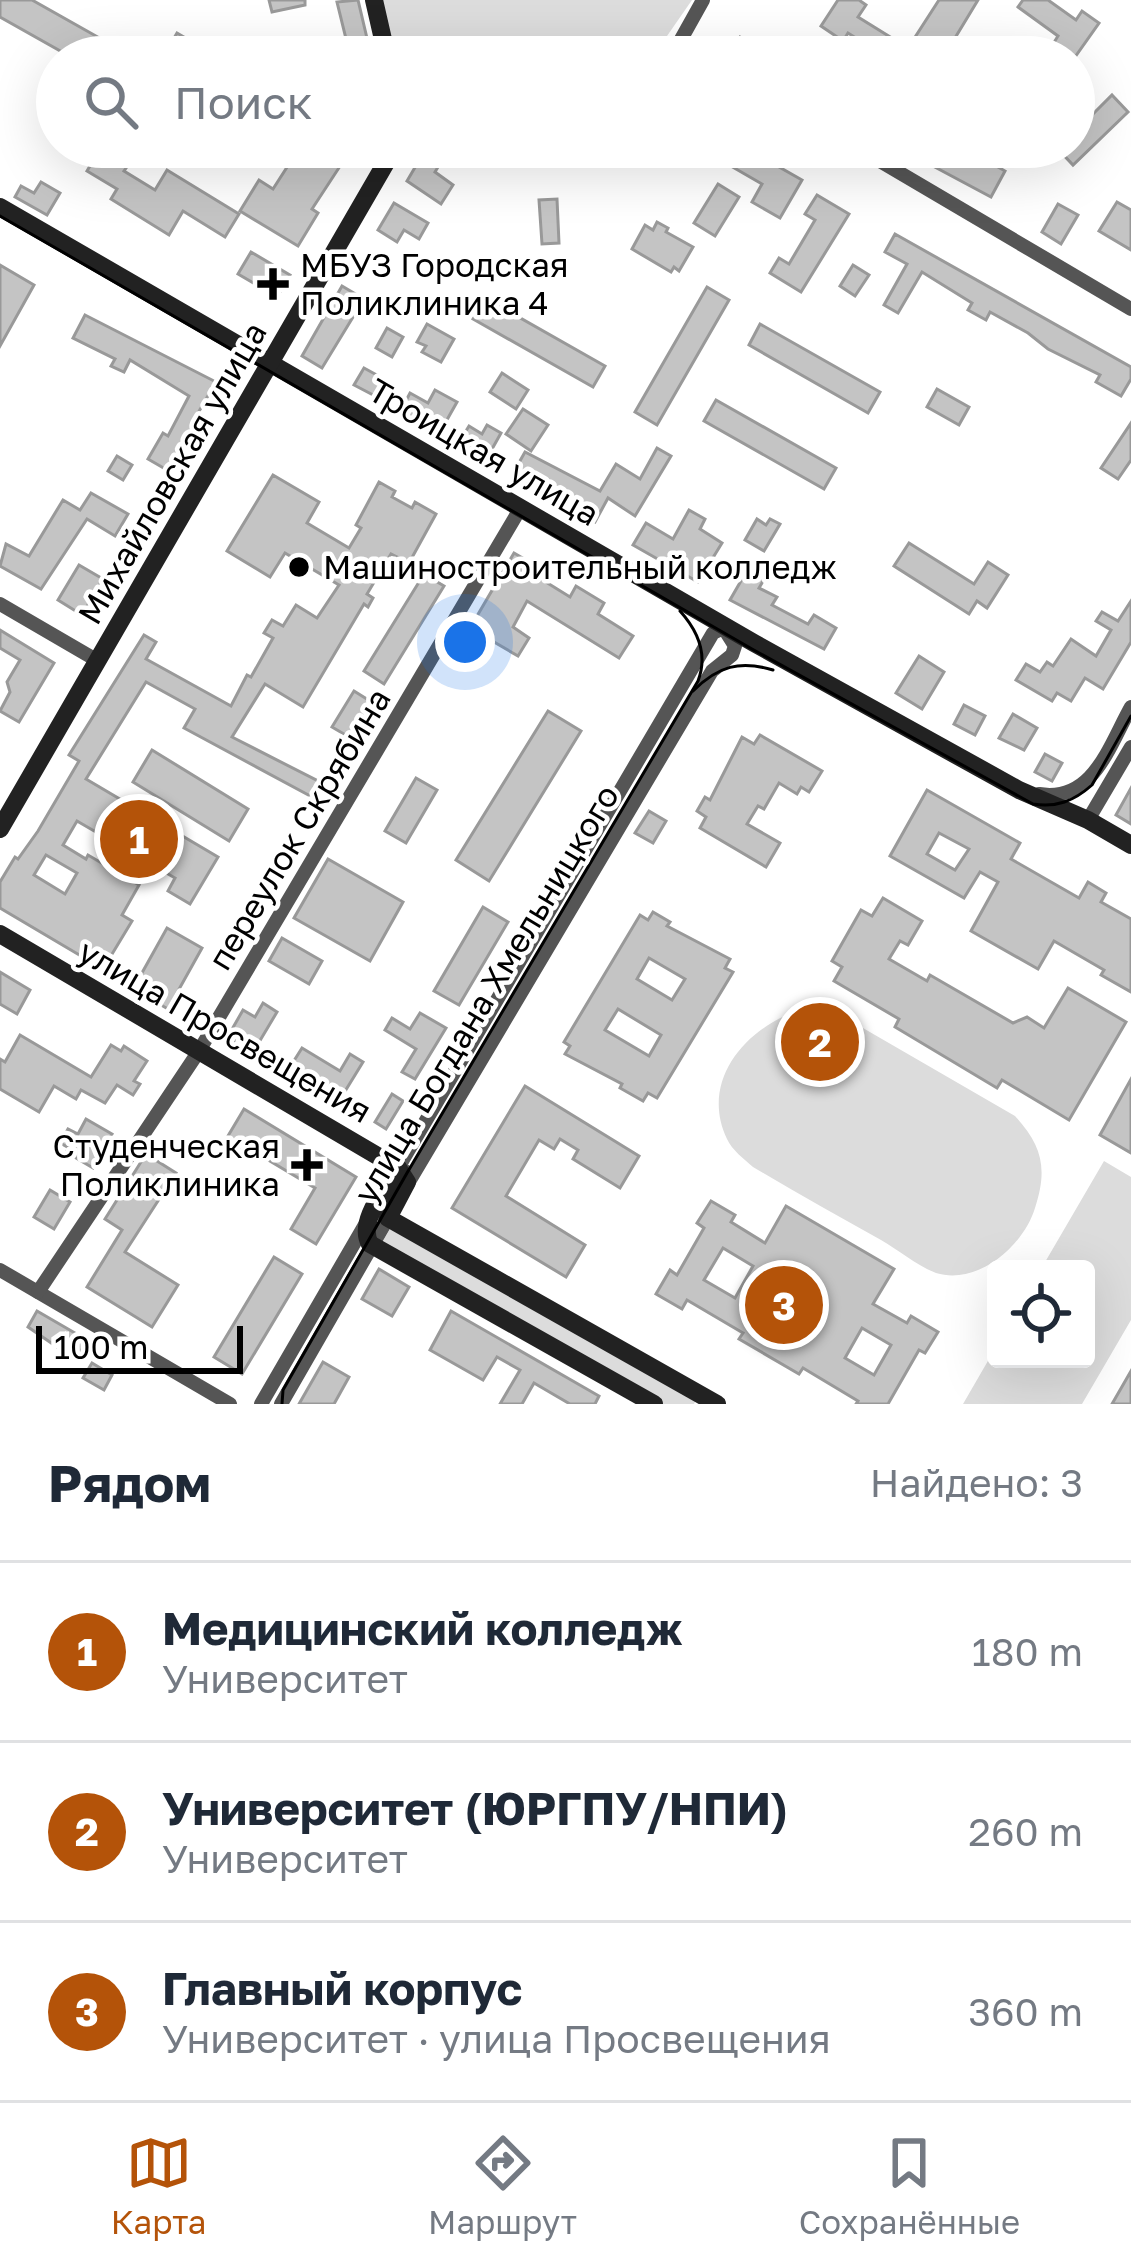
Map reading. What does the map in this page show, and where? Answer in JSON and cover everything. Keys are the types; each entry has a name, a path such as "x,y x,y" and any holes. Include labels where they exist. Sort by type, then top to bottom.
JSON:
{"street":[{"path":"374,0 382,36"},
{"path":"683,36 703,0"},
{"name":"Михайловская улица","path":"0,829 383,168"},
{"path":"892,168 1131,309"},
{"name":"Троицкая улица","path":"0,207 724,630 1019,790 1131,844"},
{"name":"переулок Скрябина","path":"38,1292 199,1051 520,509"},
{"path":"0,604 98,661"},
{"name":"улица Богдана Хмельницкого","path":"260,1404 405,1178 712,671 732,656 735,646 724,630 405,1178"},
{"path":"1019,790 1055,797 1089,782 1131,707"},
{"path":"1088,820 1131,747"},
{"name":"улица Просвещения","path":"0,934 405,1178"},
{"path":"654,1404 373,1246 365,1237 376,1217 717,1404"},
{"name":"улица Богдана Хмельницкого","path":"280,1404 373,1246"},
{"path":"0,1270 230,1404"}],"shaded area":[{"path":"382,0 692,0 667,36 390,36"},
{"path":"812,1007 837,1013 1015,1116 1037,1148 1042,1169 1029,1222 1010,1248 968,1274 936,1273 753,1167 732,1147 720,1116 719,1093 725,1073 752,1037"},
{"path":"1104,1161 1131,1177 1131,1320 1082,1404 963,1404 987,1363 987,1368 1095,1368 1095,1260 1046,1260"},
{"path":"393,1224 698,1396 694,1404 662,1404 380,1246"}],"building":[{"path":"0,0 32,0 96,36 36,37 0,17"},
{"path":"269,0 305,0 305,5 272,12"},
{"path":"358,0 366,36 345,36 337,2"},
{"path":"838,0 859,0 866,5 858,17 889,36 836,36 821,26"},
{"path":"939,0 978,0 956,36 916,36"},
{"path":"1023,0 1048,0 1076,20 1082,11 1099,23 1090,36 1058,36 1018,7"},
{"path":"1112,95 1128,112 1095,144 1095,112"},
{"path":"126,168 124,171 155,190 167,170 239,214 225,237 183,211 169,235 111,199 117,189 87,171"},
{"path":"286,168 339,168 312,209 318,213 298,246 240,211 259,180 273,189"},
{"path":"415,168 437,168 435,172 453,185 441,204 407,181"},
{"path":"734,168 781,168 802,180 780,218 752,202 762,184"},
{"path":"937,168 1000,168 1005,171 991,197"},
{"path":"41,182 60,193 47,215 15,197 21,186 34,193"},
{"path":"718,184 739,197 715,236 694,223"},
{"path":"817,195 849,214 801,292 770,273 779,258 789,264 815,220 805,214"},
{"path":"557,199 559,243 542,244 539,200"},
{"path":"1117,202 1131,210 1131,250 1099,231"},
{"path":"394,203 428,223 419,239 404,230 397,242 378,230"},
{"path":"1058,204 1078,215 1061,244 1042,232"},
{"path":"657,222 693,247 679,271 674,267 671,272 632,249 645,225 653,230"},
{"path":"895,234 1131,367 1131,379 1121,396 1096,382 1100,375 1048,349 1028,333 990,312 986,320 968,310 972,303 922,272 898,313 884,305 907,264 885,252"},
{"path":"251,252 290,275 277,297 238,274"},
{"path":"0,265 34,285 0,346"},
{"path":"853,265 869,275 855,296 840,286"},
{"path":"342,286 364,299 322,368 302,356"},
{"path":"707,287 729,300 657,425 635,412"},
{"path":"485,298 605,366 593,387 473,319"},
{"path":"85,315 216,382 167,470 148,459 163,433 168,436 189,396 130,360 124,372 111,366 115,359 73,338"},
{"path":"427,324 454,339 441,362 422,352 426,346 417,342"},
{"path":"760,324 880,392 868,413 749,345"},
{"path":"387,328 403,337 392,357 376,348"},
{"path":"364,368 386,380 377,397 354,385"},
{"path":"502,373 528,390 516,409 490,392"},
{"path":"937,389 969,407 959,425 927,407"},
{"path":"435,390 457,402 439,434 400,412 410,393 428,403"},
{"path":"716,400 836,468 824,489 704,421"},
{"path":"523,409 548,425 531,451 506,434"},
{"path":"1131,423 1131,460 1118,479 1101,468"},
{"path":"487,425 501,433 487,458 461,439 469,426 482,434"},
{"path":"657,448 671,456 635,516 608,498 595,522 512,475 525,452 600,491 616,464 640,479"},
{"path":"117,456 132,465 123,480 108,471"},
{"path":"273,475 319,502 307,523 349,548 379,482 395,491 392,497 412,508 415,502 436,514 409,563 391,554 367,594 373,598 368,607 364,604 303,707 265,684 232,737 322,783 314,798 184,728 195,709 146,682 86,779 218,857 190,904 168,891 175,878 77,821 63,845 139,885 122,915 132,921 103,969 0,908 0,882 38,831 79,761 69,755 144,635 156,642 146,659 231,706 273,638 264,633 272,620 283,626 296,605 317,618 339,585 285,553 270,577 227,551","holes":["46,855 77,873 65,894 34,875"]},
{"path":"91,493 128,514 115,536 87,519 41,589 0,566 6,544 29,556 63,500 80,510"},
{"path":"689,510 705,519 700,529 722,543 698,582 633,545 646,523 673,539"},
{"path":"757,519 766,525 770,519 780,524 764,551 745,540"},
{"path":"909,543 974,584 988,562 1008,575 987,608 977,601 969,614 894,566"},
{"path":"514,553 538,567 533,574 570,597 576,586 604,603 598,614 633,636 619,658 527,601 513,627 529,638 518,656 470,628"},
{"path":"79,565 103,579 82,615 58,600"},
{"path":"749,567 766,576 759,588 777,597 772,605 808,624 814,615 836,628 824,649 730,600"},
{"path":"424,574 444,586 384,684 364,671"},
{"path":"1131,601 1131,642 1103,689 1085,678 1071,701 1057,693 1052,701 1016,680 1026,664 1040,672 1047,662 1053,666 1071,639 1096,656 1111,630 1096,621 1102,612 1118,621"},
{"path":"0,630 54,663 19,722 0,711 10,692 7,682 20,660 0,648"},
{"path":"919,656 944,672 922,709 896,693"},
{"path":"354,691 370,701 349,737 332,727"},
{"path":"964,705 985,716 975,735 954,724"},
{"path":"548,711 581,731 489,881 456,860"},
{"path":"1013,714 1037,728 1024,750 999,738"},
{"path":"760,735 822,771 809,792 801,787 797,794 779,783 764,809 758,806 747,824 780,843 766,867 700,828 706,817 697,811 705,797 710,800 742,737 754,744"},
{"path":"152,750 248,809 229,841 133,782"},
{"path":"1045,754 1062,763 1052,781 1035,772"},
{"path":"416,778 437,790 406,843 385,831"},
{"path":"1131,788 1131,824 1116,815"},
{"path":"927,790 1020,843 1011,859 1079,898 1088,882 1106,893 1101,902 1131,919 1131,992 1054,941 1038,969 971,931 998,882 980,872 964,898 890,856","holes":["939,833 969,849 955,870 927,854"]},
{"path":"649,811 666,821 653,843 635,833"},
{"path":"328,859 403,902 370,961 294,918"},
{"path":"883,898 922,921 908,945 900,941 889,959 927,981 930,975 1013,1023 1027,1017 1044,1028 1068,988 1126,1022 1069,1120 1002,1080 997,1088 895,1027 899,1019 834,981 842,967 832,961 861,910 872,916"},
{"path":"483,907 508,922 459,1005 434,991"},
{"path":"653,912 670,922 667,926 730,959 725,968 733,972 657,1098 648,1093 643,1101 620,1088 622,1084 565,1054 570,1046 564,1042 640,915 648,920","holes":["649,958 685,979 672,1000 637,979","618,1009 661,1035 649,1056 605,1030"]},
{"path":"167,928 202,948 168,1009 133,989"},
{"path":"282,938 322,961 309,984 269,961"},
{"path":"0,972 30,990 17,1014 0,1004"},
{"path":"263,1003 277,1012 252,1054 227,1038 243,1010 255,1017"},
{"path":"420,1013 446,1028 415,1079 402,1072 416,1049 385,1030 392,1018 410,1029"},
{"path":"20,1035 91,1077 111,1045 121,1051 124,1046 147,1061 134,1081 140,1084 133,1095 117,1085 105,1103 81,1090 76,1099 54,1086 39,1112 0,1089 0,1059 5,1062"},
{"path":"302,1048 340,1071 350,1054 363,1062 336,1106 285,1075"},
{"path":"1131,1079 1131,1153 1100,1135"},
{"path":"525,1086 639,1156 620,1188 573,1159 578,1150 560,1139 554,1149 539,1140 506,1196 585,1245 566,1277 452,1208"},
{"path":"392,1094 403,1101 386,1129 375,1122"},
{"name":"Студенческая Поликлиника","path":"244,1109 356,1177 316,1244 291,1229 315,1188 248,1148 245,1153 225,1141"},
{"path":"86,1119 112,1134 93,1168 60,1143 68,1129 78,1134"},
{"path":"146,1154 176,1173 125,1252 178,1285 152,1327 87,1287 122,1230 105,1219"},
{"path":"50,1190 70,1202 54,1229 34,1217"},
{"path":"711,1201 735,1215 731,1222 765,1243 786,1206 894,1269 873,1304 907,1323 911,1316 938,1332 925,1353 919,1350 888,1404 856,1404 858,1401 803,1368 799,1374 739,1339 743,1333 687,1300 682,1309 656,1294 670,1270 677,1275 704,1228 697,1223","holes":["723,1248 753,1266 735,1298 704,1280","862,1328 891,1345 874,1375 845,1358"]},
{"path":"274,1257 302,1274 242,1374 214,1357"},
{"path":"379,1269 409,1287 392,1316 362,1299"},
{"path":"37,1311 87,1340 76,1360 28,1327"},
{"path":"451,1311 599,1396 595,1404 570,1404 534,1383 522,1404 500,1404 520,1370 497,1357 483,1380 430,1350"},
{"path":"323,1362 349,1377 334,1404 299,1404"},
{"path":"92,1363 112,1375 104,1390 83,1378"},
{"path":"1131,1371 1131,1404 1112,1404"}],"tram line":[{"path":"0,216 752,649 1033,804 1064,802 1092,785 1131,716"},
{"path":"282,1404 283,1390 407,1173 698,681 700,644 680,611"},
{"path":"693,691 730,667 773,670"}],"place":[{"name":"МБУЗ Городская Поликлиника 4","path":"273,284"},
{"name":"Машиностроительный колледж","path":"299,567"},
{"name":"Медицинский колледж","path":"139,839"},
{"name":"Университет (ЮРГПУ/НПИ)","path":"820,1042"},
{"name":"Студенческая Поликлиника","path":"307,1165"},
{"name":"Главный корпус","path":"784,1305"}]}
